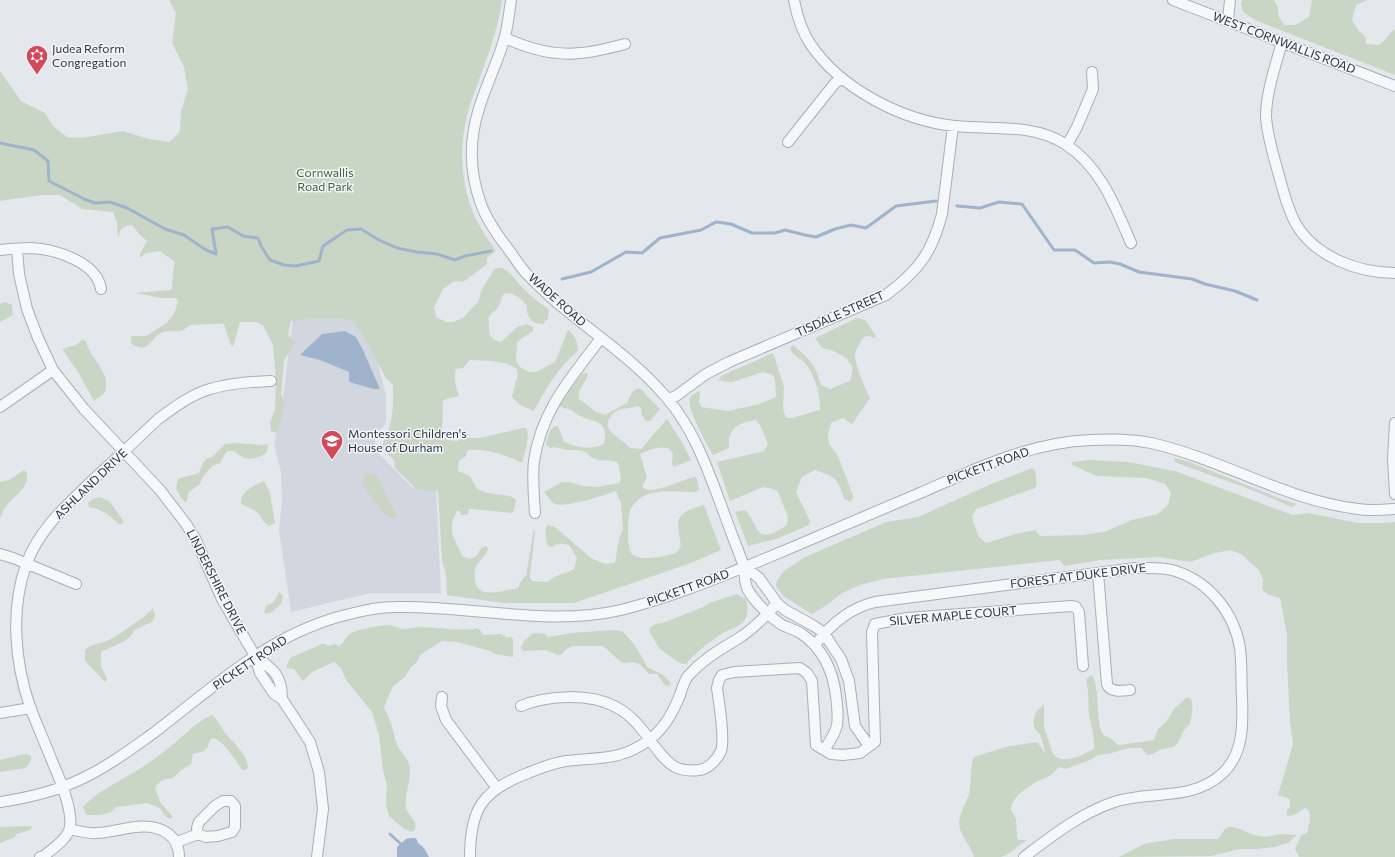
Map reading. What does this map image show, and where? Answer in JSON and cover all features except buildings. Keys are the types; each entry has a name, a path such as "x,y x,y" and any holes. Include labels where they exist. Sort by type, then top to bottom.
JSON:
{"street":[{"name":"WADE ROAD","path":"511,0 505,38 478,111 473,131 471,148 473,173 485,214 526,273 571,314 657,386 668,399 688,429 702,456 744,567"},
{"path":"794,0 802,29 810,45 828,66 856,89 900,112 934,122 953,126 1017,129 1036,132 1051,137 1066,145 1093,170 1106,187 1131,243"},
{"name":"WEST CORNWALLIS ROAD","path":"1173,0 1228,20 1395,86"},
{"path":"1228,20 1230,0"},
{"path":"505,38 517,43 550,52 579,54 625,44"},
{"path":"1282,42 1266,115 1270,145 1288,207 1296,224 1312,244 1336,260 1373,271 1395,273"},
{"path":"1066,145 1084,112 1093,88 1092,72"},
{"path":"788,142 835,83 842,79"},
{"name":"TISDALE STREET","path":"668,399 676,396 706,374 729,362 886,295 917,268 922,262 933,241 940,221 953,126"},
{"name":"LINDERSHIRE DRIVE","path":"17,249 19,274 27,309 38,338 53,370 84,409 160,490 191,530 222,599 255,656"},
{"path":"0,250 40,249 69,257 91,270 98,279 101,289"},
{"path":"534,513 534,462 542,426 560,393 601,338"},
{"path":"0,407 53,370"},
{"name":"ASHLAND DRIVE","path":"70,829 70,816 63,786 30,708 23,680 16,640 16,615 21,582 26,564 38,542 57,515 157,420 174,408 209,389 271,381"},
{"path":"1395,423 1393,459 1395,494"},
{"name":"PICKETT ROAD","path":"0,802 36,796 81,779 116,759 255,656 315,624 364,610 402,607 454,609 548,616 578,616 622,610 704,584 968,472 1025,452 1075,441 1121,440 1151,443 1174,449 1281,490 1324,503 1357,509 1395,509"},
{"path":"0,554 76,584"},
{"path":"522,706 543,699 554,698 580,698 601,701 617,707 629,716 640,726 666,759 675,767 688,771 703,770 714,762 721,750 722,738 718,688 719,680 722,675 734,672 800,668 807,673 812,681 816,745 831,754 843,755 860,753 868,746 855,726 849,681 841,659 824,633 785,610 759,578 744,567"},
{"path":"744,567 745,584 757,603 781,624 800,633 815,645 824,657 830,669 834,685 839,721 834,736 824,750"},
{"name":"FOREST AT DUKE DRIVE","path":"815,645 824,633 845,615 859,607 875,602 1136,568 1171,570 1188,576 1202,585 1219,602 1233,624 1240,649 1242,719 1241,738 1234,759 1224,772 1211,783 1197,789 1141,797 1112,803 1088,814 1060,831 1024,857"},
{"path":"1098,573 1107,684 1112,690 1130,690"},
{"path":"470,857 470,837 476,814 488,795 496,787 556,763 614,757 635,748 650,739 661,729 672,714 687,677 699,664 710,655 743,635 778,603"},
{"name":"SILVER MAPLE COURT","path":"868,746 875,742 872,632 875,624 908,618 1071,606 1076,608 1079,612 1083,666"},
{"path":"255,656 270,667 279,678 282,690 282,699"},
{"path":"255,656 260,673 274,694 282,699 310,742 319,772 323,809 317,857"},
{"path":"268,685 279,678"},
{"path":"442,697 441,706 446,720 496,787"},
{"path":"0,713 30,708"},
{"path":"40,857 44,856 67,836 70,829 96,834 136,827 156,828 162,830 177,842 179,857"},
{"path":"177,842 198,834"}],"shaded area":[{"name":"Montessori Children's House of Durham","path":"325,315 354,319 374,348 386,395 386,424 375,434 375,450 412,487 436,489 441,593 371,593 291,612 279,530 282,501 281,472 274,445 282,404 293,319"}],"green space":[{"name":"Cornwallis Road Park","path":"169,0 502,0 497,27 466,118 462,146 463,174 469,202 479,225 496,251 487,258 487,264 463,282 454,281 443,289 434,307 436,317 446,322 453,322 463,318 478,302 482,289 494,270 501,268 510,274 526,291 548,309 548,318 543,324 535,322 529,318 525,303 522,300 517,296 505,293 499,305 489,318 489,332 491,337 501,342 517,327 527,324 533,327 533,331 517,343 516,361 520,367 529,372 536,372 555,362 568,330 576,339 578,351 553,379 534,411 520,405 512,397 518,374 516,368 511,365 500,362 470,360 463,368 456,369 455,379 459,396 443,401 442,437 447,440 457,441 464,438 480,438 523,428 526,428 528,436 522,463 496,453 483,450 468,450 465,457 459,461 458,471 470,476 477,489 493,494 508,496 516,500 512,513 469,509 468,514 461,515 460,511 457,511 452,523 452,532 462,556 465,558 473,558 477,555 480,549 486,546 488,549 477,564 475,579 478,589 492,593 519,587 519,584 526,575 534,529 535,532 530,575 532,581 547,582 556,576 574,569 577,558 569,545 560,544 552,547 548,546 545,533 547,525 555,527 591,558 605,564 615,563 619,539 623,529 621,503 616,491 586,500 560,505 555,504 544,492 562,482 598,487 619,483 621,480 617,462 598,460 591,457 586,452 579,450 567,450 554,447 551,448 546,445 548,436 555,426 558,426 564,442 569,444 589,448 604,444 605,430 603,426 560,406 562,399 583,373 588,373 579,392 579,399 595,411 605,415 627,403 632,392 638,388 644,391 645,394 660,409 650,421 646,421 642,415 641,408 638,406 616,411 608,422 609,429 613,434 630,448 641,449 667,419 691,460 674,467 672,464 673,453 668,448 654,449 640,454 647,478 643,484 643,488 654,490 690,478 695,477 697,479 699,489 696,492 647,494 635,503 630,511 628,534 629,547 633,555 648,558 660,557 675,553 679,550 680,546 678,523 680,518 688,510 704,505 721,550 691,563 574,603 503,603 447,595 446,574 442,561 438,491 416,489 395,468 394,460 382,449 392,414 393,385 385,377 370,347 354,322 346,319 310,319 291,321 288,335 295,342 284,361 281,395 285,405 277,433 271,431 270,423 275,409 276,381 273,345 263,325 256,322 240,322 232,347 224,324 190,325 180,331 163,332 143,348 131,343 131,336 148,335 168,322 174,314 178,301 176,298 161,298 135,293 170,290 172,288 175,262 160,251 146,253 140,258 140,254 147,241 132,225 122,228 118,238 117,223 113,212 82,209 60,195 41,195 0,201 0,71 21,101 45,113 53,126 67,137 82,138 123,131 149,139 169,142 180,131 181,111 188,89 184,67 172,43 176,13"},
{"path":"1242,0 1274,0 1277,5 1279,17 1284,25 1295,25 1309,17 1312,0 1368,0 1356,5 1352,20 1359,31 1365,36 1366,44 1379,45 1395,29 1395,75 1257,21 1243,12 1241,4"},
{"path":"5,302 12,305 13,315 0,322 0,304"},
{"path":"857,318 865,320 876,336 874,338 869,336 864,337 856,350 855,355 858,370 870,398 852,424 843,418 831,423 828,434 829,444 838,456 853,496 851,502 844,499 838,482 835,479 815,470 802,477 796,492 810,521 809,525 779,538 748,546 735,512 745,510 760,533 764,535 772,534 787,525 788,517 778,492 774,489 763,487 730,501 717,462 764,451 768,444 760,425 756,420 750,421 735,427 730,435 729,448 713,455 694,418 691,410 690,398 700,391 699,401 701,407 728,411 759,404 776,397 775,380 773,375 763,372 732,382 719,380 721,376 773,353 784,387 783,409 786,418 792,418 820,410 818,393 811,372 806,364 793,354 790,348 793,345 808,358 814,367 821,385 830,389 850,381 853,368 847,359 834,351 822,348 815,338"},
{"path":"82,340 86,341 89,350 103,372 106,382 104,393 94,401 80,375 62,349 76,345"},
{"path":"225,444 268,444 267,452 260,457 248,459 233,451 226,452 220,463 212,466 202,478 200,484 188,493 187,501 185,502 181,498 176,488 178,479 199,473 203,462 212,457"},
{"path":"1174,458 1189,462 1297,504 1292,507 1289,506 1259,493 1179,464 1175,462"},
{"path":"1090,460 1128,462 1175,471 1293,515 1308,513 1358,523 1395,522 1395,857 1299,857 1295,849 1301,835 1307,833 1310,820 1309,811 1305,808 1294,815 1287,816 1287,810 1290,807 1290,799 1278,795 1293,744 1290,722 1287,634 1280,598 1267,594 1262,589 1263,581 1259,570 1241,554 1230,550 1211,554 1191,562 1158,557 1100,560 1065,566 1059,560 883,579 860,585 842,593 827,605 812,614 783,596 776,586 777,580 784,571 803,558 886,522 918,517 989,485 1032,468 1035,471 1037,484 1035,488 976,509 972,517 978,536 986,543 1035,530 1040,536 1083,535 1104,532 1132,520 1158,514 1168,505 1171,493 1165,484 1147,478 1096,476 1071,464 1073,462"},
{"path":"24,470 27,473 27,478 24,487 4,509 0,518 0,482 9,480"},
{"path":"376,474 396,515 395,519 385,515 363,486 363,479 365,475"},
{"path":"264,481 270,493 275,523 269,526 257,512 241,504 243,495 248,489"},
{"path":"100,497 110,502 124,522 120,525 102,511 89,507 88,503 93,499"},
{"path":"279,592 283,596 281,604 272,612 264,613 266,606 273,603"},
{"path":"737,594 746,599 748,611 743,622 711,641 686,664 679,663 659,648 649,631 650,627 656,624 663,623 712,602"},
{"path":"153,608 155,615 152,622 134,630 125,640 101,652 101,666 107,679 105,682 85,661 85,650 90,646 115,637 146,615"},
{"path":"388,625 403,629 422,627 456,629 477,628 483,635 501,634 508,638 510,636 513,639 513,657 495,654 490,651 457,642 442,641 420,655 417,662 411,667 405,677 393,686 384,707 397,745 409,764 410,774 406,796 406,807 415,824 414,831 411,832 403,828 389,816 386,805 387,785 383,770 379,735 372,712 346,680 341,668 334,662 312,672 303,681 294,669 286,668 290,658 322,644 326,644 327,646 335,644 339,646 353,632"},
{"path":"613,630 624,633 634,644 647,667 663,675 671,683 669,686 665,685 657,674 649,674 637,663 622,663 603,646 573,646 566,649 562,654 558,655 545,650 523,651 521,648 524,641 533,633 545,634 548,637 572,633"},
{"path":"1092,675 1097,690 1098,715 1101,730 1104,736 1120,745 1154,740 1158,729 1166,722 1174,709 1186,698 1190,698 1192,704 1190,724 1184,730 1177,744 1171,748 1162,749 1147,755 1141,748 1128,748 1108,754 1098,755 1090,760 1066,769 1059,767 1051,775 1034,783 1019,794 1012,803 1011,810 1016,819 1017,838 1019,840 1027,840 1008,854 1001,857 974,857 961,833 959,820 969,794 974,757 1005,747 1037,742 1046,754 1040,734 1035,729 1033,722 1036,712 1044,704 1044,727 1053,754 1062,759 1068,759 1094,749 1086,679"},
{"path":"212,715 245,757 248,767 246,770 242,770 225,746 216,739 212,738 206,749 193,754 191,764 181,770 173,778 162,780 155,788 160,802 173,817 170,819 163,814 160,808 147,803 116,807 111,812 100,815 86,815 83,807 103,790 151,761 171,747 200,722"},
{"path":"25,754 31,756 28,766 25,768 0,772 0,760"},
{"path":"0,827 32,827 30,830 16,834 15,837 0,843"},
{"path":"1228,827 1237,828 1261,837 1281,834 1297,835 1288,843 1274,847 1239,849 1211,856 1119,857 1144,844 1174,839 1218,839"}],"water":[{"path":"345,331 356,337 380,389 374,389 349,382 349,372 320,360 300,355 322,334"},
{"path":"416,838 429,857 397,857 397,847 406,839"}],"waterway":[{"path":"0,143 34,150 48,161 49,181 84,199 95,203 110,202 127,208 165,229 184,235 206,250 216,254 212,229 228,227 243,236 258,238 270,260 284,265 296,266 319,261 323,246 347,230 361,229 379,240 397,248 437,254 455,260 465,256 491,251"},
{"path":"562,279 591,272 626,252 642,253 660,238 701,230 716,222 731,224 752,233 775,233 785,230 816,237 835,229 851,225 866,228 896,206 936,201"},
{"path":"957,206 980,208 999,202 1022,204 1054,250 1075,250 1094,263 1110,262 1120,264 1139,272 1192,279 1205,284 1235,291 1257,300"},
{"path":"390,834 402,845"}],"place":[{"name":"Judea Reform Congregation","path":"37,76"},
{"name":"Montessori Children's House of Durham","path":"332,460"}]}
